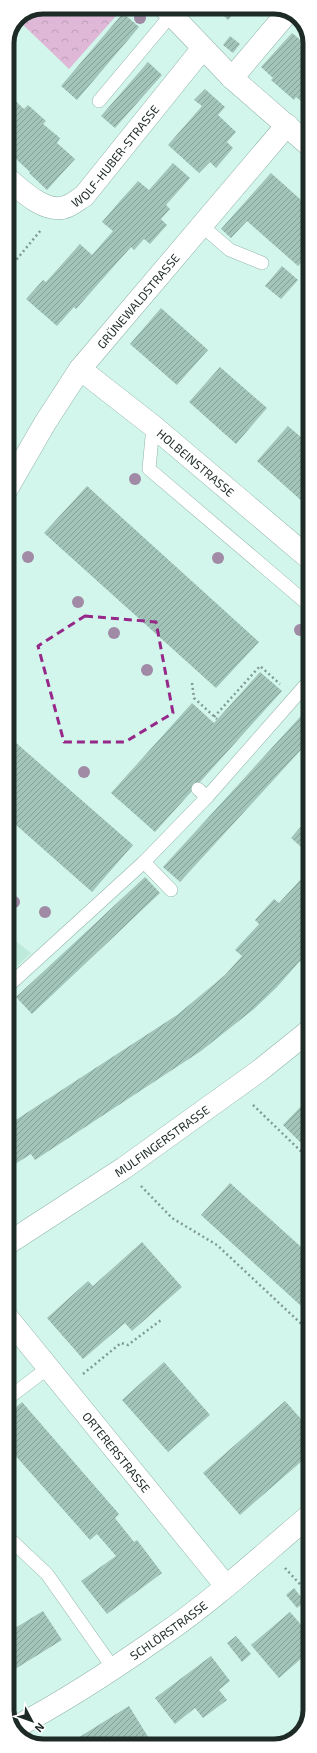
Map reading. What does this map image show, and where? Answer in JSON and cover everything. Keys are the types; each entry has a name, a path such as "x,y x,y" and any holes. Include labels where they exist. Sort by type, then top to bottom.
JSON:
{"street":[{"path":"170,14 232,78 303,140"},
{"path":"232,78 285,16"},
{"name":"WOLF-HUBER-STRASSE","path":"14,184 35,202 54,207 66,207 84,196 203,48"},
{"name":"GRÜNEWALDSTRASSE","path":"14,477 45,423 80,368 287,125"},
{"name":"HOLBEINSTRASSE","path":"80,368 153,426 303,553"},
{"name":"MULFINGERSTRASSE","path":"14,1239 124,1168 236,1088 303,1035"},
{"name":"ORTERERSTRASSE","path":"14,1326 226,1586"},
{"name":"SCHLÖRSTRASSE","path":"19,1726 47,1710 162,1636 226,1586 303,1521"}],"lane":[{"path":"99,101 165,14"},
{"path":"202,226 230,250 262,262"},
{"path":"153,426 149,469 303,600"},
{"path":"14,981 144,862 203,793 303,687"},
{"path":"144,862 171,890"},
{"path":"14,1394 48,1368"},
{"path":"14,1543 47,1574 113,1668"}],"path":[{"path":"14,263 50,219 54,207"},
{"path":"214,716 260,666 279,683"},
{"path":"192,683 194,698 217,719"},
{"path":"236,1088 303,1153"},
{"path":"124,1168 172,1218 217,1245 303,1325"},
{"path":"65,1388 121,1343 128,1345 161,1320"},
{"path":"284,1566 303,1587"}],"highlighted area":[{"path":"85,616 156,622 173,713 125,742 64,742 38,646"}],"shaded area":[{"path":"14,940 31,953 14,969"}],"green space":[{"path":"43,14 118,14 69,69 21,23 22,22 32,16"}],"building":[{"path":"122,14 124,14 139,27 77,100 61,86"},
{"path":"222,14 233,14 228,20"},
{"path":"292,33 303,42 303,103 296,97 294,100 271,80 273,78 261,67"},
{"path":"230,36 240,44 233,53 223,45"},
{"path":"148,62 162,75 115,128 101,116"},
{"path":"205,89 225,107 218,115 236,132 227,142 233,148 216,168 210,162 199,173 168,145 202,106 194,100"},
{"path":"14,100 24,109 28,105 46,121 43,124 60,138 57,143 75,159 47,190 14,157 16,154 14,152"},
{"path":"173,163 190,178 166,205 170,209 161,219 167,225 150,244 144,239 134,250 131,247 76,309 74,307 57,326 26,299 43,280 46,282 80,244 92,255 113,231 102,222 120,201 138,181 149,190"},
{"path":"271,173 303,202 303,260 298,266 247,221 231,238 221,229"},
{"path":"282,266 298,280 281,299 265,286"},
{"path":"161,308 208,350 177,385 130,344"},
{"path":"220,367 267,408 236,444 189,402"},
{"path":"288,426 303,439 303,502 257,461"},
{"path":"87,486 259,642 216,688 44,533"},
{"path":"260,672 282,691 155,832 111,793 192,703 214,723"},
{"path":"303,714 303,748 180,882 163,867"},
{"path":"14,741 133,845 92,892 14,823"},
{"path":"303,824 303,849 291,838"},
{"path":"145,877 160,893 32,1014 16,997"},
{"path":"301,879 303,881 303,964 300,961 277,987 254,1009 201,1051 35,1160 31,1154 14,1165 14,1121 177,1015 225,975 242,956 235,950 259,924 255,920 274,899 279,903"},
{"path":"303,1104 303,1145 283,1125"},
{"path":"230,1183 303,1249 303,1308 201,1215"},
{"path":"142,1242 182,1287 132,1331 125,1323 83,1359 47,1318 88,1281 93,1286"},
{"path":"164,1362 210,1415 168,1452 122,1400"},
{"path":"285,1401 303,1421 303,1460 240,1515 203,1473"},
{"path":"22,1402 119,1514 115,1518 134,1542 137,1540 162,1573 107,1614 81,1581 116,1556 97,1534 90,1540 14,1454 14,1409"},
{"path":"294,1588 303,1599 303,1604 297,1608 286,1595"},
{"path":"43,1611 62,1640 14,1670 14,1629"},
{"path":"290,1612 303,1627 303,1657 279,1678 251,1645"},
{"path":"236,1636 251,1654 242,1662 227,1643"},
{"path":"211,1656 230,1681 219,1690 227,1700 203,1718 195,1708 175,1724 155,1698"},
{"path":"129,1706 149,1739 76,1739"}]}
